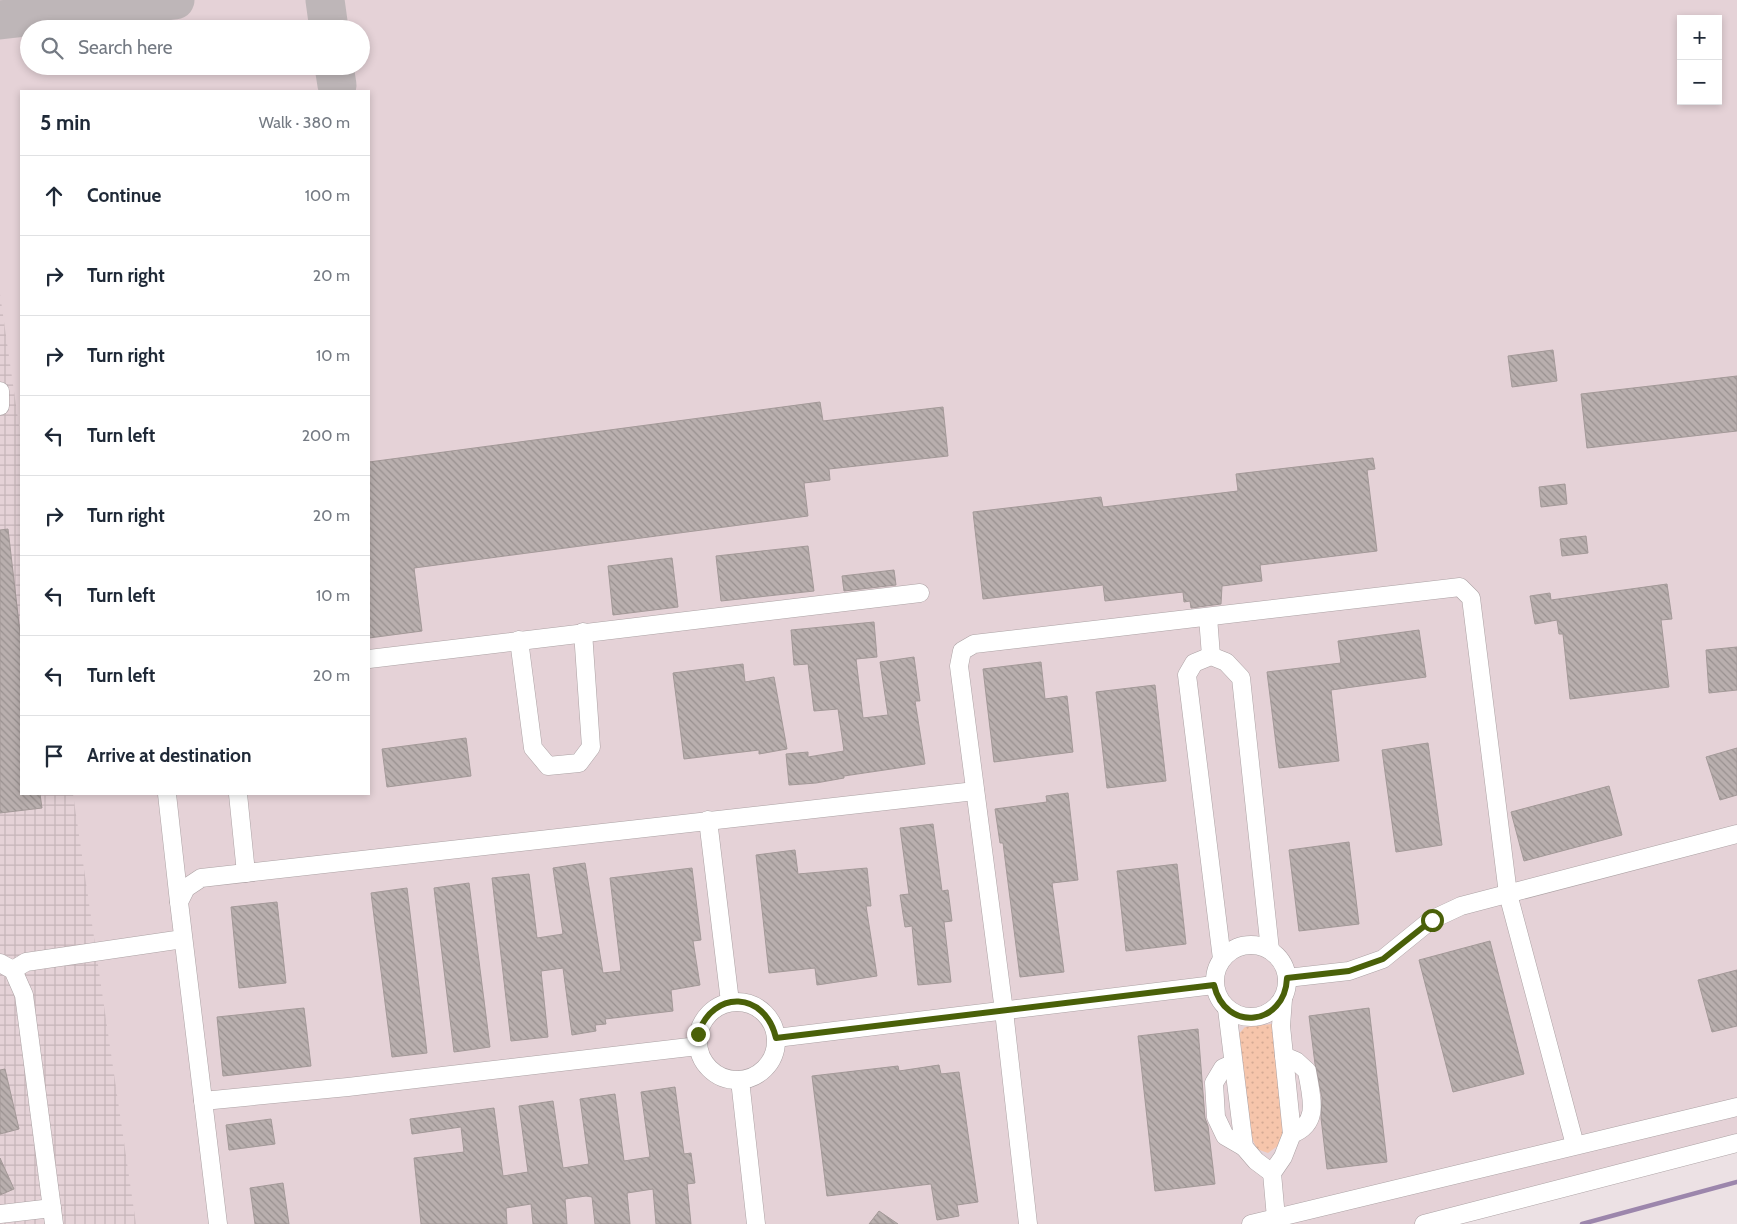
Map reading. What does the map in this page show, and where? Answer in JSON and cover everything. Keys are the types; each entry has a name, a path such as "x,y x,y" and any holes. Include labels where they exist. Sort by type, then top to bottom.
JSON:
{"lane":[{"path":"0,391 0,406"},
{"path":"1028,1224 1004,1011 959,666 962,651 974,644 1460,587 1471,598 1508,894 1575,1145"},
{"path":"370,659 920,593"},
{"path":"1208,617 1211,656"},
{"path":"519,640 533,748 548,766 580,763 591,747 583,632"},
{"path":"1222,959 1187,676 1194,663 1211,656 1226,662 1241,678 1270,950"},
{"path":"179,902 186,888 201,878 975,791"},
{"path":"167,795 218,1224"},
{"path":"238,795 246,873"},
{"path":"708,820 730,1002"},
{"path":"1287,978 1349,971 1383,959 1432,920 1460,906 1737,834"},
{"path":"0,1214 53,1216 24,995 6,967 26,962 183,939"},
{"path":"1276,1218 1272,1173 1283,1157 1292,1134 1303,1130 1310,1119 1312,1107 1307,1071 1284,1056 1281,1026 1287,978 1279,957 1270,950 1260,946 1239,946 1222,959 1214,976 1214,985 1216,994 1226,1009 1236,1015 1257,1017 1268,1014 1283,999"},
{"path":"776,1038 1214,985"},
{"path":"730,1002 743,1002 756,1006 766,1014 773,1025 776,1038 775,1050 770,1061 762,1071 752,1077 740,1080 717,1075 701,1058 698,1046 700,1028 709,1013 718,1006 730,1002"},
{"path":"1226,1009 1244,1147"},
{"path":"203,1101 348,1087 698,1046"},
{"path":"1232,1064 1223,1068 1214,1083 1216,1117 1225,1136 1244,1147 1256,1161 1272,1173"},
{"path":"740,1080 756,1224"},
{"path":"1251,1224 1737,1107"},
{"path":"1424,1224 1737,1143"}],"shaded area":[{"path":"0,0 1737,0 1737,1147 1439,1224 0,1224"},
{"path":"0,294 20,433 20,795 73,795 136,1224 0,1224"},
{"path":"1272,1024 1283,1133 1279,1145 1268,1153 1257,1149 1251,1136 1237,1036 1245,1027"}],"building":[{"path":"1553,350 1557,381 1512,387 1508,356"},
{"path":"1737,376 1737,431 1587,448 1581,394"},
{"path":"820,402 823,421 943,407 948,456 829,469 830,480 804,483 808,516 414,568 422,631 370,638 370,462"},
{"path":"1373,458 1375,469 1367,470 1377,551 1260,565 1262,581 1222,586 1221,604 1191,608 1190,601 1184,602 1183,592 1105,601 1103,585 983,599 973,512 1101,497 1103,507 1238,491 1236,474"},
{"path":"1565,484 1567,504 1541,507 1539,487"},
{"path":"8,529 20,632 20,795 40,795 42,808 0,813 0,530"},
{"path":"1586,536 1588,553 1562,556 1560,539"},
{"path":"808,546 814,591 721,601 716,556"},
{"path":"672,558 678,607 613,615 608,566"},
{"path":"894,570 896,585 844,591 842,576"},
{"path":"1667,584 1672,619 1661,620 1669,687 1570,699 1563,634 1559,634 1557,620 1535,624 1530,596 1550,593 1551,600"},
{"path":"874,622 877,657 856,659 863,718 888,715 880,662 914,657 920,701 915,701 925,764 844,776 844,778 816,783 789,785 786,754 808,752 808,757 844,751 838,709 814,711 808,664 794,665 791,630"},
{"path":"1419,630 1426,677 1331,690 1339,761 1279,768 1267,672 1341,663 1338,641"},
{"path":"1737,647 1737,690 1709,693 1706,650"},
{"path":"1041,662 1045,699 1067,696 1073,752 994,762 983,669"},
{"path":"743,664 745,682 774,677 787,749 759,754 759,750 684,759 673,673"},
{"path":"1155,685 1166,781 1107,788 1096,692"},
{"path":"466,738 471,776 387,787 382,749"},
{"path":"1428,743 1442,845 1396,852 1382,750"},
{"path":"1737,748 1737,795 1720,800 1706,757"},
{"path":"1609,786 1622,835 1524,861 1511,812"},
{"path":"1068,793 1078,880 1052,883 1064,972 1020,977 1003,843 1000,843 995,809 1047,802 1046,796"},
{"path":"933,824 942,891 948,890 952,921 944,922 951,982 918,985 912,926 905,927 900,895 909,894 900,828"},
{"path":"1349,842 1359,924 1299,931 1289,850"},
{"path":"795,850 798,874 867,868 871,906 866,906 877,976 817,985 815,968 769,973 756,855"},
{"path":"585,863 603,973 621,971 610,878 692,868 701,940 693,941 700,985 671,990 673,1011 605,1019 606,1024 595,1025 596,1031 572,1035 563,968 541,971 548,1037 511,1041 492,878 529,874 537,938 563,934 553,868"},
{"path":"1177,864 1186,944 1126,951 1117,871"},
{"path":"469,883 490,1047 454,1052 434,888"},
{"path":"407,888 427,1053 392,1057 371,893"},
{"path":"277,902 286,983 239,988 231,907"},
{"path":"1490,941 1524,1074 1453,1092 1419,960"},
{"path":"1737,970 1737,1026 1712,1032 1698,980"},
{"path":"304,1008 311,1066 223,1076 217,1017"},
{"path":"1369,1008 1387,1162 1327,1169 1321,1118 1322,1098 1315,1064 1309,1016"},
{"path":"1198,1029 1205,1118 1208,1126 1215,1184 1155,1191 1138,1036"},
{"path":"939,1065 941,1074 959,1072 978,1202 957,1205 959,1216 937,1220 931,1184 827,1196 812,1076 898,1066 899,1071"},
{"path":"5,1069 19,1129 0,1134 0,1070"},
{"path":"675,1087 684,1154 691,1153 695,1183 687,1184 691,1224 656,1224 653,1189 627,1193 630,1224 595,1224 592,1197 586,1196 565,1199 567,1224 533,1224 531,1204 506,1208 507,1224 421,1224 414,1158 464,1152 461,1127 412,1134 410,1119 494,1108 503,1176 528,1172 519,1106 553,1101 563,1168 589,1164 580,1099 615,1094 624,1161 650,1157 641,1092"},
{"path":"271,1119 275,1144 229,1150 226,1125"},
{"path":"0,1158 14,1189 0,1195"},
{"path":"283,1183 289,1224 255,1224 250,1188"},
{"path":"879,1211 898,1224 869,1224"}],"waterway":[{"path":"1582,1224 1737,1182"}],"taxiway":[{"path":"0,20 175,0"},
{"path":"325,0 328,20"},
{"path":"335,75 337,85"}],"route":[{"path":"698,1034 702,1023 709,1013 718,1006 730,1002 743,1002 756,1006 766,1014 773,1025 776,1038 1214,985 1220,1002 1226,1009 1246,1018 1257,1017 1268,1014 1283,999 1287,988 1287,978 1349,971 1383,959 1432,920"}]}
